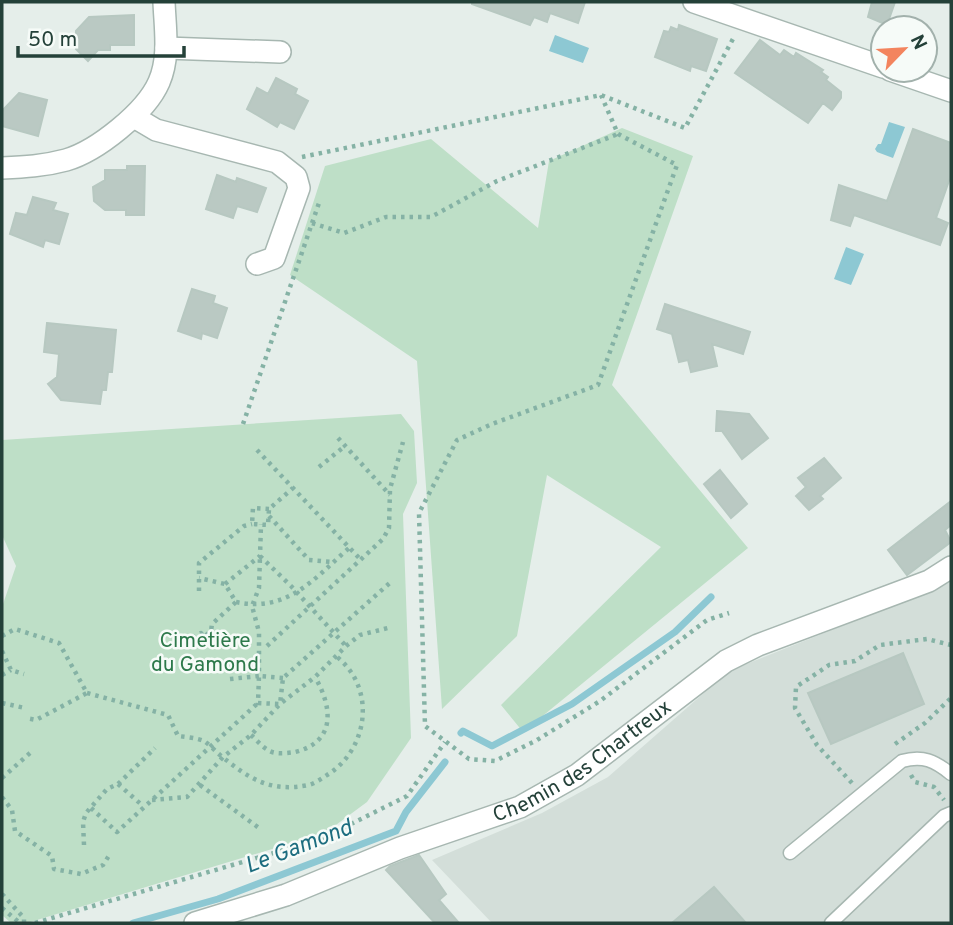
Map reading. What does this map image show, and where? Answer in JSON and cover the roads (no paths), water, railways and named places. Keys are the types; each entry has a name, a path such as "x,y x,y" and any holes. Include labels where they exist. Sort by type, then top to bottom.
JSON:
{"street":[{"path":"2,168 37,167 69,159 105,139 134,117 159,82 166,48 164,2"},
{"path":"694,2 869,62"},
{"path":"166,48 280,52"},
{"path":"931,84 951,91"},
{"path":"134,117 156,130 277,162 296,177 299,188 274,258 257,264"},
{"name":"Chemin des Chartreux","path":"195,923 286,895 400,849 520,807 577,775 726,661 758,645 929,581 951,567"}],"lane":[{"path":"790,853 902,761 916,757 936,761 951,774"},
{"path":"831,923 951,811"}],"water":[{"path":"555,35 589,48 583,63 549,51"},
{"path":"889,122 905,127 893,158 875,149 881,144"},
{"path":"846,247 864,254 851,285 834,279"}],"waterway":[{"name":"Le Gamond","path":"461,733 463,731 492,746 572,704 675,632 711,597"},
{"name":"Le Gamond","path":"133,923 218,899 396,831 406,812 445,762"}],"park label":[{"name":"Cimetière du Gamond","path":"205,653"}]}
